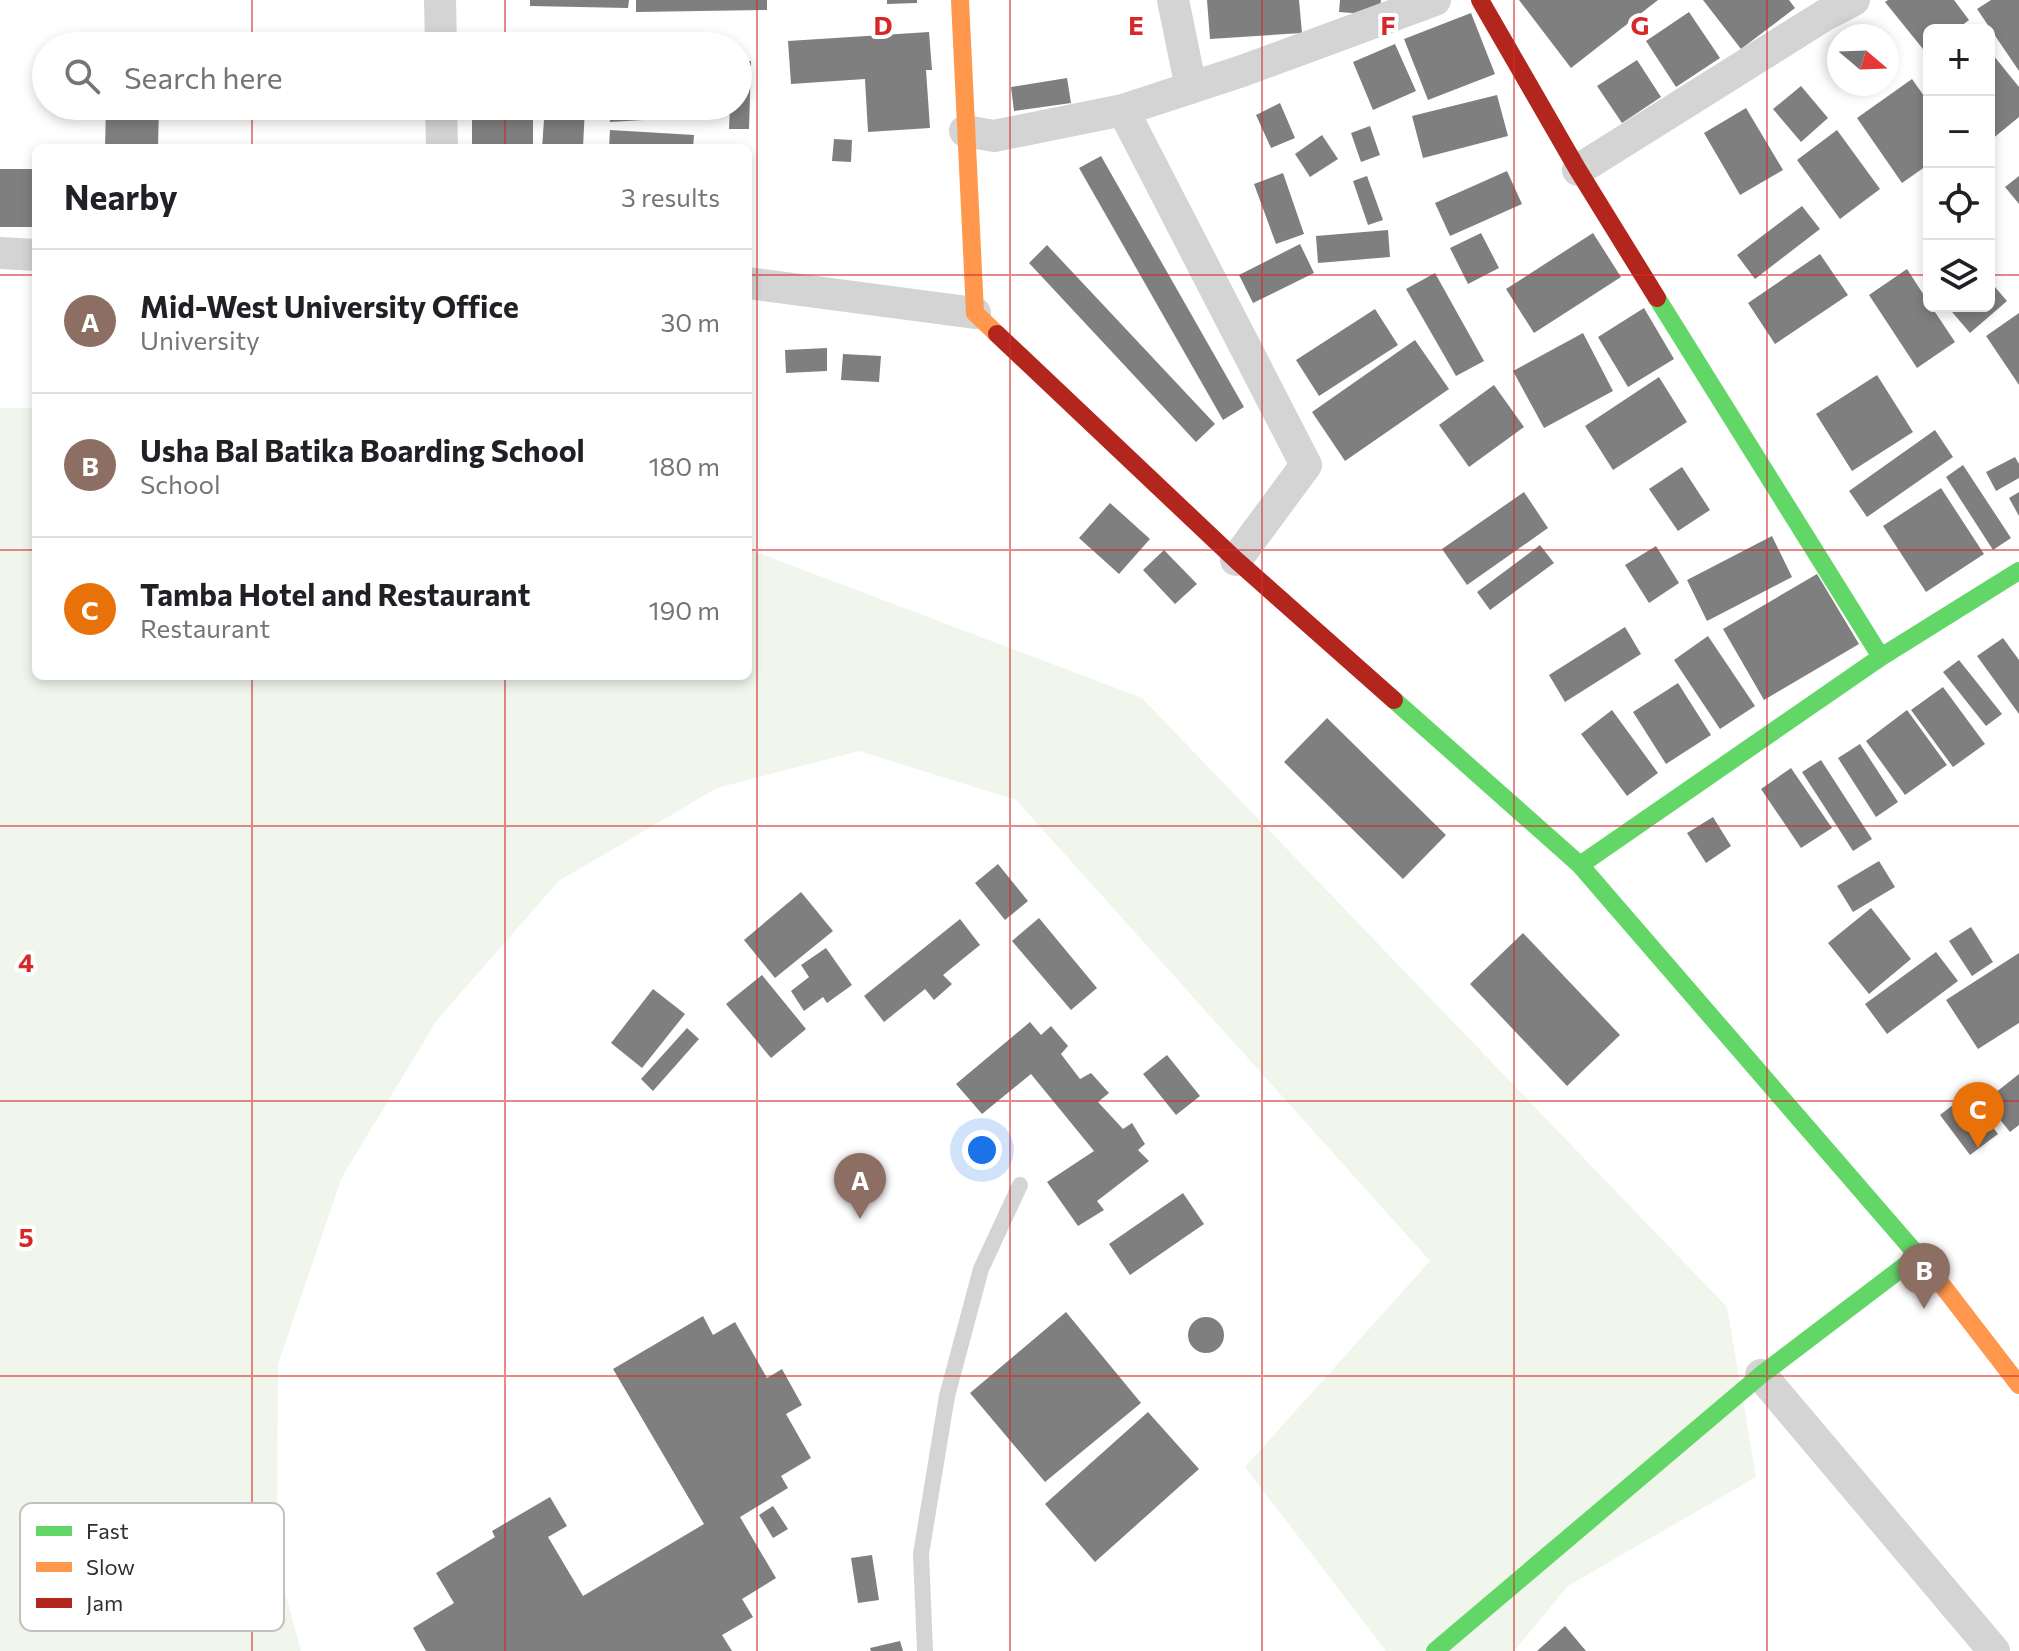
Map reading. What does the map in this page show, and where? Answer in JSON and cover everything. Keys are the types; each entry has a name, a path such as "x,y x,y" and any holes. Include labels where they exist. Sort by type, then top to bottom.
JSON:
{"street":[{"path":"440,0 441,32"},
{"path":"960,0 975,313"},
{"path":"1173,0 1191,88"},
{"path":"965,131 994,136 1123,110 1242,71 1435,0"},
{"path":"1480,0 1578,170 1881,657"},
{"path":"1578,170 1825,15 1854,0"},
{"path":"1123,110 1306,465 1236,560"},
{"path":"441,120 442,144"},
{"path":"0,253 32,255"},
{"path":"752,284 975,313 1236,560 1580,865 1919,1255 2019,1385"},
{"path":"1580,865 1881,657 2019,571"},
{"path":"1435,1651 1761,1375 1919,1255"},
{"path":"1761,1375 1994,1651"}],"lane":[{"path":"925,1651 921,1554 947,1396 981,1269 1020,1185"}],"shaded area":[{"path":"0,408 32,408 32,680 752,680 752,551 1142,698 1727,1307 1756,1477 1568,1586 1514,1651 1386,1651 1245,1467 1430,1261 1016,800 859,751 717,788 559,881 437,1020 342,1177 278,1364 277,1503 20,1503 20,1631 284,1631 284,1588 301,1651 0,1651"}],"building":[{"path":"530,0 629,0 628,8 530,6"},
{"path":"636,0 767,0 767,10 636,12"},
{"path":"887,0 917,0 917,3 887,4"},
{"path":"1207,0 1299,0 1302,33 1210,39"},
{"path":"1340,0 1381,0 1379,15 1339,12"},
{"path":"1519,0 1658,0 1571,68"},
{"path":"1703,0 1789,0 1795,8 1741,49"},
{"path":"1954,0 1969,20 1964,24 1923,24 1923,49 1885,2"},
{"path":"1991,0 2019,0 2019,71 1995,36 1995,24 1987,24 1977,9"},
{"path":"1689,12 1720,58 1676,87 1646,41"},
{"path":"1471,13 1495,74 1428,100 1404,39"},
{"path":"929,32 932,70 926,70 930,128 868,132 865,79 791,84 788,41"},
{"path":"1395,44 1416,91 1373,110 1353,62"},
{"path":"1995,57 2019,87 2019,117 1995,137"},
{"path":"1637,60 1661,97 1622,123 1597,86"},
{"path":"1067,78 1071,103 1014,111 1011,87"},
{"path":"1912,79 1923,95 1923,168 1902,183 1857,118 1888,96 1899,96 1899,88"},
{"path":"1801,86 1828,118 1801,142 1773,109"},
{"path":"1497,95 1508,136 1423,158 1412,116"},
{"path":"1280,103 1295,138 1271,148 1256,115"},
{"path":"1746,108 1783,170 1740,195 1704,133"},
{"path":"106,120 159,120 158,144 105,144"},
{"path":"472,120 533,120 533,144 472,144"},
{"path":"544,120 584,120 583,144 542,144"},
{"path":"729,120 749,120 749,129 729,129"},
{"path":"1370,126 1380,155 1361,162 1351,133"},
{"path":"610,130 694,135 693,144 609,144"},
{"path":"1837,130 1880,189 1840,219 1797,160"},
{"path":"1322,135 1338,159 1310,177 1295,154"},
{"path":"834,139 852,140 851,162 832,161"},
{"path":"1101,156 1244,407 1223,420 1079,168"},
{"path":"0,169 32,169 32,227 0,227"},
{"path":"1507,171 1522,204 1450,236 1435,203"},
{"path":"1283,173 1304,234 1276,244 1254,184"},
{"path":"1367,176 1383,220 1368,225 1353,181"},
{"path":"2019,176 2019,204 2005,187"},
{"path":"1802,206 1820,229 1755,279 1737,255"},
{"path":"1388,230 1390,257 1318,263 1316,236"},
{"path":"1481,233 1499,268 1468,284 1450,248"},
{"path":"1593,233 1621,277 1534,333 1506,289"},
{"path":"1300,244 1314,273 1253,303 1239,275"},
{"path":"1047,245 1215,424 1196,442 1029,263"},
{"path":"1820,254 1848,295 1775,344 1748,303"},
{"path":"1907,269 1923,294 1923,312 1935,312 1955,342 1917,368 1869,295"},
{"path":"1435,273 1484,361 1456,376 1406,289"},
{"path":"1995,287 2007,301 1995,311"},
{"path":"1644,308 1674,359 1628,387 1598,337"},
{"path":"1375,309 1398,345 1319,396 1296,360"},
{"path":"1952,312 1994,312 1970,333"},
{"path":"2019,313 2019,385 1986,336"},
{"path":"1583,333 1613,391 1544,428 1513,371"},
{"path":"1415,340 1449,389 1345,461 1312,412"},
{"path":"827,348 827,371 786,373 785,350"},
{"path":"843,354 881,356 879,382 841,380"},
{"path":"1877,375 1913,432 1852,471 1816,414"},
{"path":"1659,377 1687,422 1613,470 1585,426"},
{"path":"1494,385 1524,427 1469,467 1439,425"},
{"path":"1935,430 1953,457 1867,517 1849,491"},
{"path":"2015,457 2019,464 2019,478 1996,491 1986,472"},
{"path":"1963,465 2011,538 1993,550 1946,477"},
{"path":"1682,467 1710,510 1678,531 1649,489"},
{"path":"1941,488 1984,554 1926,592 1883,526"},
{"path":"1524,492 1548,528 1467,585 1442,549"},
{"path":"2019,492 2019,516 2009,498"},
{"path":"1110,503 1150,539 1119,574 1079,538"},
{"path":"1772,536 1792,577 1707,621 1687,580"},
{"path":"1540,545 1554,563 1490,610 1477,592"},
{"path":"1656,546 1679,583 1649,603 1625,565"},
{"path":"1164,550 1197,584 1175,604 1143,570"},
{"path":"1817,574 1859,644 1764,700 1723,629"},
{"path":"1625,627 1641,654 1565,702 1549,675"},
{"path":"1708,636 1755,706 1720,729 1674,660"},
{"path":"2003,638 2019,660 2019,714 1977,656"},
{"path":"1959,660 2002,714 1986,726 1943,672"},
{"path":"1678,683 1711,735 1666,764 1633,712"},
{"path":"1943,687 1985,744 1953,767 1911,710"},
{"path":"1612,710 1658,773 1627,796 1581,734"},
{"path":"1907,710 1947,765 1905,795 1866,741"},
{"path":"1327,718 1446,835 1403,879 1284,762"},
{"path":"1860,744 1898,802 1876,817 1838,758"},
{"path":"1821,760 1872,839 1853,851 1802,772"},
{"path":"1791,768 1832,828 1801,848 1761,789"},
{"path":"1713,817 1731,846 1706,863 1687,833"},
{"path":"1879,861 1895,887 1853,912 1837,886"},
{"path":"998,864 1028,901 1005,920 975,883"},
{"path":"801,892 833,931 775,978 744,940"},
{"path":"1871,908 1911,959 1869,994 1828,943"},
{"path":"1039,918 1097,988 1071,1010 1012,941"},
{"path":"960,919 980,945 943,975 952,984 934,1000 925,989 884,1022 864,996"},
{"path":"1971,927 1993,962 1972,976 1949,941"},
{"path":"1523,933 1620,1035 1567,1086 1470,984"},
{"path":"826,948 852,985 827,1003 823,997 804,1011 791,991 809,977 801,965"},
{"path":"1936,952 1958,981 1887,1034 1865,1004"},
{"path":"2019,953 2019,1023 1978,1049 1946,1000"},
{"path":"762,975 806,1029 771,1058 726,1004"},
{"path":"653,989 685,1014 642,1068 611,1043"},
{"path":"1030,1022 1041,1035 1051,1026 1068,1046 1061,1054 1080,1079 1091,1073 1109,1093 1098,1102 1123,1129 1132,1123 1145,1144 1138,1150 1149,1161 1097,1201 1104,1210 1078,1226 1047,1182 1094,1151 1031,1074 982,1114 956,1084"},
{"path":"687,1028 699,1039 653,1091 641,1079"},
{"path":"1167,1055 1200,1096 1176,1115 1143,1074"},
{"path":"2019,1074 2019,1125 2010,1132 1985,1101"},
{"path":"1967,1094 1998,1134 1970,1155 1940,1115"},
{"path":"1183,1193 1204,1224 1130,1275 1109,1244"},
{"path":"1066,1312 1141,1403 1045,1482 970,1393"},
{"path":"703,1316 713,1335 735,1322 767,1378 782,1369 802,1405 786,1414 811,1458 781,1476 788,1488 740,1517 776,1578 742,1599 753,1617 722,1635 732,1651 426,1651 413,1628 454,1603 436,1573 495,1537 492,1531 550,1497 567,1526 548,1537 583,1596 704,1524 613,1369"},
{"path":"1206,1317 1219,1322 1224,1335 1219,1348 1206,1353 1193,1348 1188,1335 1193,1322"},
{"path":"1148,1412 1199,1469 1095,1562 1045,1504"},
{"path":"773,1506 788,1529 773,1538 759,1515"},
{"path":"872,1555 879,1600 858,1603 851,1558"},
{"path":"1565,1626 1586,1651 1537,1651"},
{"path":"900,1641 903,1651 871,1651 870,1648"}],"traffic: fast":[{"path":"1657,298 1881,657"},
{"path":"1580,865 1881,657 2019,571"},
{"path":"1394,700 1580,865 1932,1272"},
{"path":"1435,1651 1761,1375 1919,1255"}],"traffic: slow":[{"path":"960,0 975,313 997,334"},
{"path":"1932,1272 2019,1385"}],"traffic: jam":[{"path":"1480,0 1578,170 1657,298"},
{"path":"997,334 1236,560 1394,700"}],"place":[{"name":"Tamba Hotel and Restaurant","path":"1978,1148"},
{"name":"Mid-West University Office","path":"860,1219"},
{"name":"Usha Bal Batika Boarding School","path":"1924,1309"}]}
